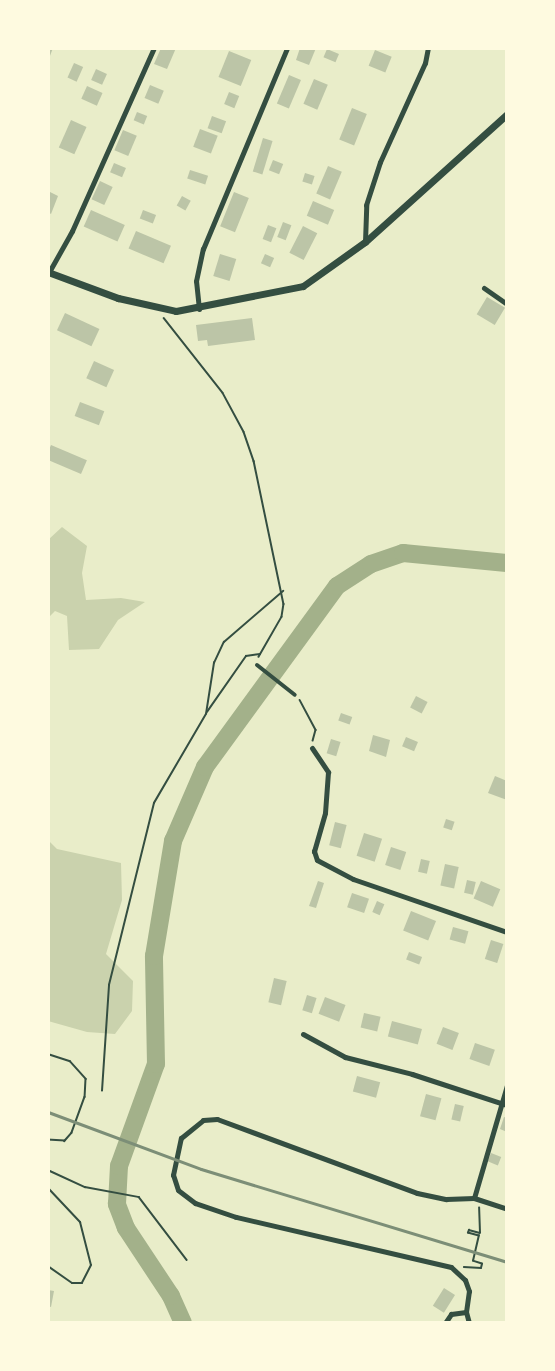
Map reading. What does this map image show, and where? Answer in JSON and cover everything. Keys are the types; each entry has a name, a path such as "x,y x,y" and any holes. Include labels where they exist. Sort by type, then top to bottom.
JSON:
{"street":[{"path":"154,48 72,231 49,272 153,309 199,309 303,286 365,242 507,114"},
{"path":"199,309 196,281 203,249 288,48"},
{"path":"365,242 366,205 380,162 425,63 428,48"},
{"path":"484,288 507,304"},
{"path":"257,665 295,695"},
{"path":"312,748 328,772 325,813 314,851 317,860 353,879 507,932"},
{"path":"303,1034 345,1057 412,1074 482,1096 498,1105 507,1105"},
{"path":"474,1198 498,1105 507,1085"},
{"path":"469,1323 466,1312 469,1291 454,1270 432,1261 236,1217 195,1203 178,1190 173,1175 181,1138 203,1120 216,1119 417,1193 447,1198 474,1198 507,1209"},
{"path":"445,1323 451,1314 466,1312"}],"lane":[{"path":"48,1188 67,1204 80,1222 91,1265 82,1283 72,1283 48,1266"}],"path":[{"path":"153,309 204,366 244,432 283,591 282,617 261,653 257,665"},
{"path":"206,714 214,663 224,642 283,591"},
{"path":"102,1091 109,985 154,802 206,714 246,656 261,653"},
{"path":"295,695 306,705 316,730 312,748"},
{"path":"48,1054 70,1061 86,1079 85,1097 72,1132 65,1141 48,1140"},
{"path":"48,1170 85,1187 139,1197 187,1260"},
{"path":"454,1270 469,1265 481,1268 482,1264 472,1261 478,1236 468,1233 469,1230 480,1233 482,1221 474,1198"}],"green space":[{"path":"62,527 87,546 82,573 86,600 121,598 145,602 118,620 99,649 69,650 67,616 55,611 48,618 48,540"},
{"path":"48,840 57,849 121,863 122,900 106,954 133,981 132,1011 115,1034 87,1032 48,1021"}],"building":[{"path":"48,48 53,48 48,61"},
{"path":"161,48 176,48 167,69 154,64"},
{"path":"300,48 316,48 309,65 296,60"},
{"path":"327,49 339,54 335,62 323,57"},
{"path":"375,50 392,57 385,73 369,66"},
{"path":"229,51 251,60 241,86 219,77"},
{"path":"74,63 83,67 77,82 67,78"},
{"path":"96,69 107,74 102,85 91,80"},
{"path":"289,75 301,80 289,109 277,104"},
{"path":"314,79 328,85 317,110 303,104"},
{"path":"150,85 164,91 158,104 145,98"},
{"path":"87,86 103,93 97,106 81,99"},
{"path":"229,92 239,96 234,108 224,104"},
{"path":"352,108 367,114 354,146 339,140"},
{"path":"137,112 147,116 144,124 134,120"},
{"path":"212,116 226,121 222,133 208,128"},
{"path":"71,120 87,127 74,154 59,147"},
{"path":"200,129 218,136 211,154 193,147"},
{"path":"123,130 137,136 128,156 114,150"},
{"path":"263,138 273,141 262,174 253,171"},
{"path":"273,160 283,164 279,174 269,170"},
{"path":"114,163 126,168 122,177 110,172"},
{"path":"328,166 342,172 330,199 316,194"},
{"path":"190,170 208,176 205,184 187,179"},
{"path":"305,173 315,176 312,185 302,182"},
{"path":"100,181 113,187 104,205 92,199"},
{"path":"48,191 58,196 51,214 48,212"},
{"path":"234,192 249,198 235,232 220,226"},
{"path":"182,196 191,201 185,210 177,206"},
{"path":"313,201 334,210 328,225 307,216"},
{"path":"91,210 125,225 117,241 84,226"},
{"path":"143,210 156,215 153,223 140,218"},
{"path":"283,222 291,225 286,240 277,237"},
{"path":"268,225 276,228 271,242 263,239"},
{"path":"303,226 317,233 304,260 289,253"},
{"path":"136,231 171,246 164,263 129,248"},
{"path":"220,254 236,259 230,281 213,276"},
{"path":"265,254 274,258 270,267 261,263"},
{"path":"487,297 505,308 495,325 477,314"},
{"path":"65,313 99,329 91,346 57,330"},
{"path":"252,318 255,340 208,346 207,340 198,341 196,325"},
{"path":"94,361 114,370 106,387 86,378"},
{"path":"80,402 104,411 99,425 75,416"},
{"path":"51,445 87,460 81,474 48,460"},
{"path":"416,696 428,702 422,713 410,708"},
{"path":"341,713 352,717 350,725 338,721"},
{"path":"373,735 390,740 386,757 369,751"},
{"path":"406,737 418,742 414,751 402,746"},
{"path":"331,739 341,742 336,756 327,753"},
{"path":"495,776 507,781 507,800 488,793"},
{"path":"446,819 455,822 452,830 443,828"},
{"path":"335,822 347,825 341,848 329,845"},
{"path":"364,833 382,839 375,862 357,856"},
{"path":"391,847 406,852 400,870 385,865"},
{"path":"421,859 430,861 427,874 418,872"},
{"path":"445,864 459,867 454,888 440,886"},
{"path":"467,880 476,882 473,895 464,893"},
{"path":"318,881 324,883 316,908 309,906"},
{"path":"481,881 500,889 493,907 474,898"},
{"path":"352,893 369,899 364,913 347,907"},
{"path":"377,901 384,904 380,915 372,912"},
{"path":"411,911 436,921 428,941 403,930"},
{"path":"453,927 468,931 465,944 450,940"},
{"path":"491,940 503,944 497,963 485,959"},
{"path":"409,952 422,957 419,964 406,959"},
{"path":"274,978 287,981 281,1005 268,1002"},
{"path":"307,995 317,998 312,1013 302,1010"},
{"path":"325,997 346,1005 339,1022 319,1014"},
{"path":"364,1013 381,1017 377,1031 361,1028"},
{"path":"392,1021 422,1029 418,1044 388,1036"},
{"path":"443,1027 459,1033 452,1050 437,1044"},
{"path":"475,1043 495,1050 489,1066 469,1059"},
{"path":"357,1076 380,1082 376,1098 353,1091"},
{"path":"426,1094 441,1098 436,1120 420,1116"},
{"path":"455,1104 464,1106 460,1122 451,1120"},
{"path":"504,1117 507,1118 507,1132 500,1129"},
{"path":"491,1153 501,1157 498,1165 488,1161"},
{"path":"444,1288 455,1295 444,1313 433,1306"},
{"path":"48,1290 54,1291 51,1307 48,1306"}],"waterway":[{"path":"183,1323 171,1296 126,1228 117,1204 119,1166 156,1064 154,956 173,841 205,767 337,586 371,564 403,553 507,563"}],"railway":[{"path":"48,1112 201,1169 507,1262"}]}
